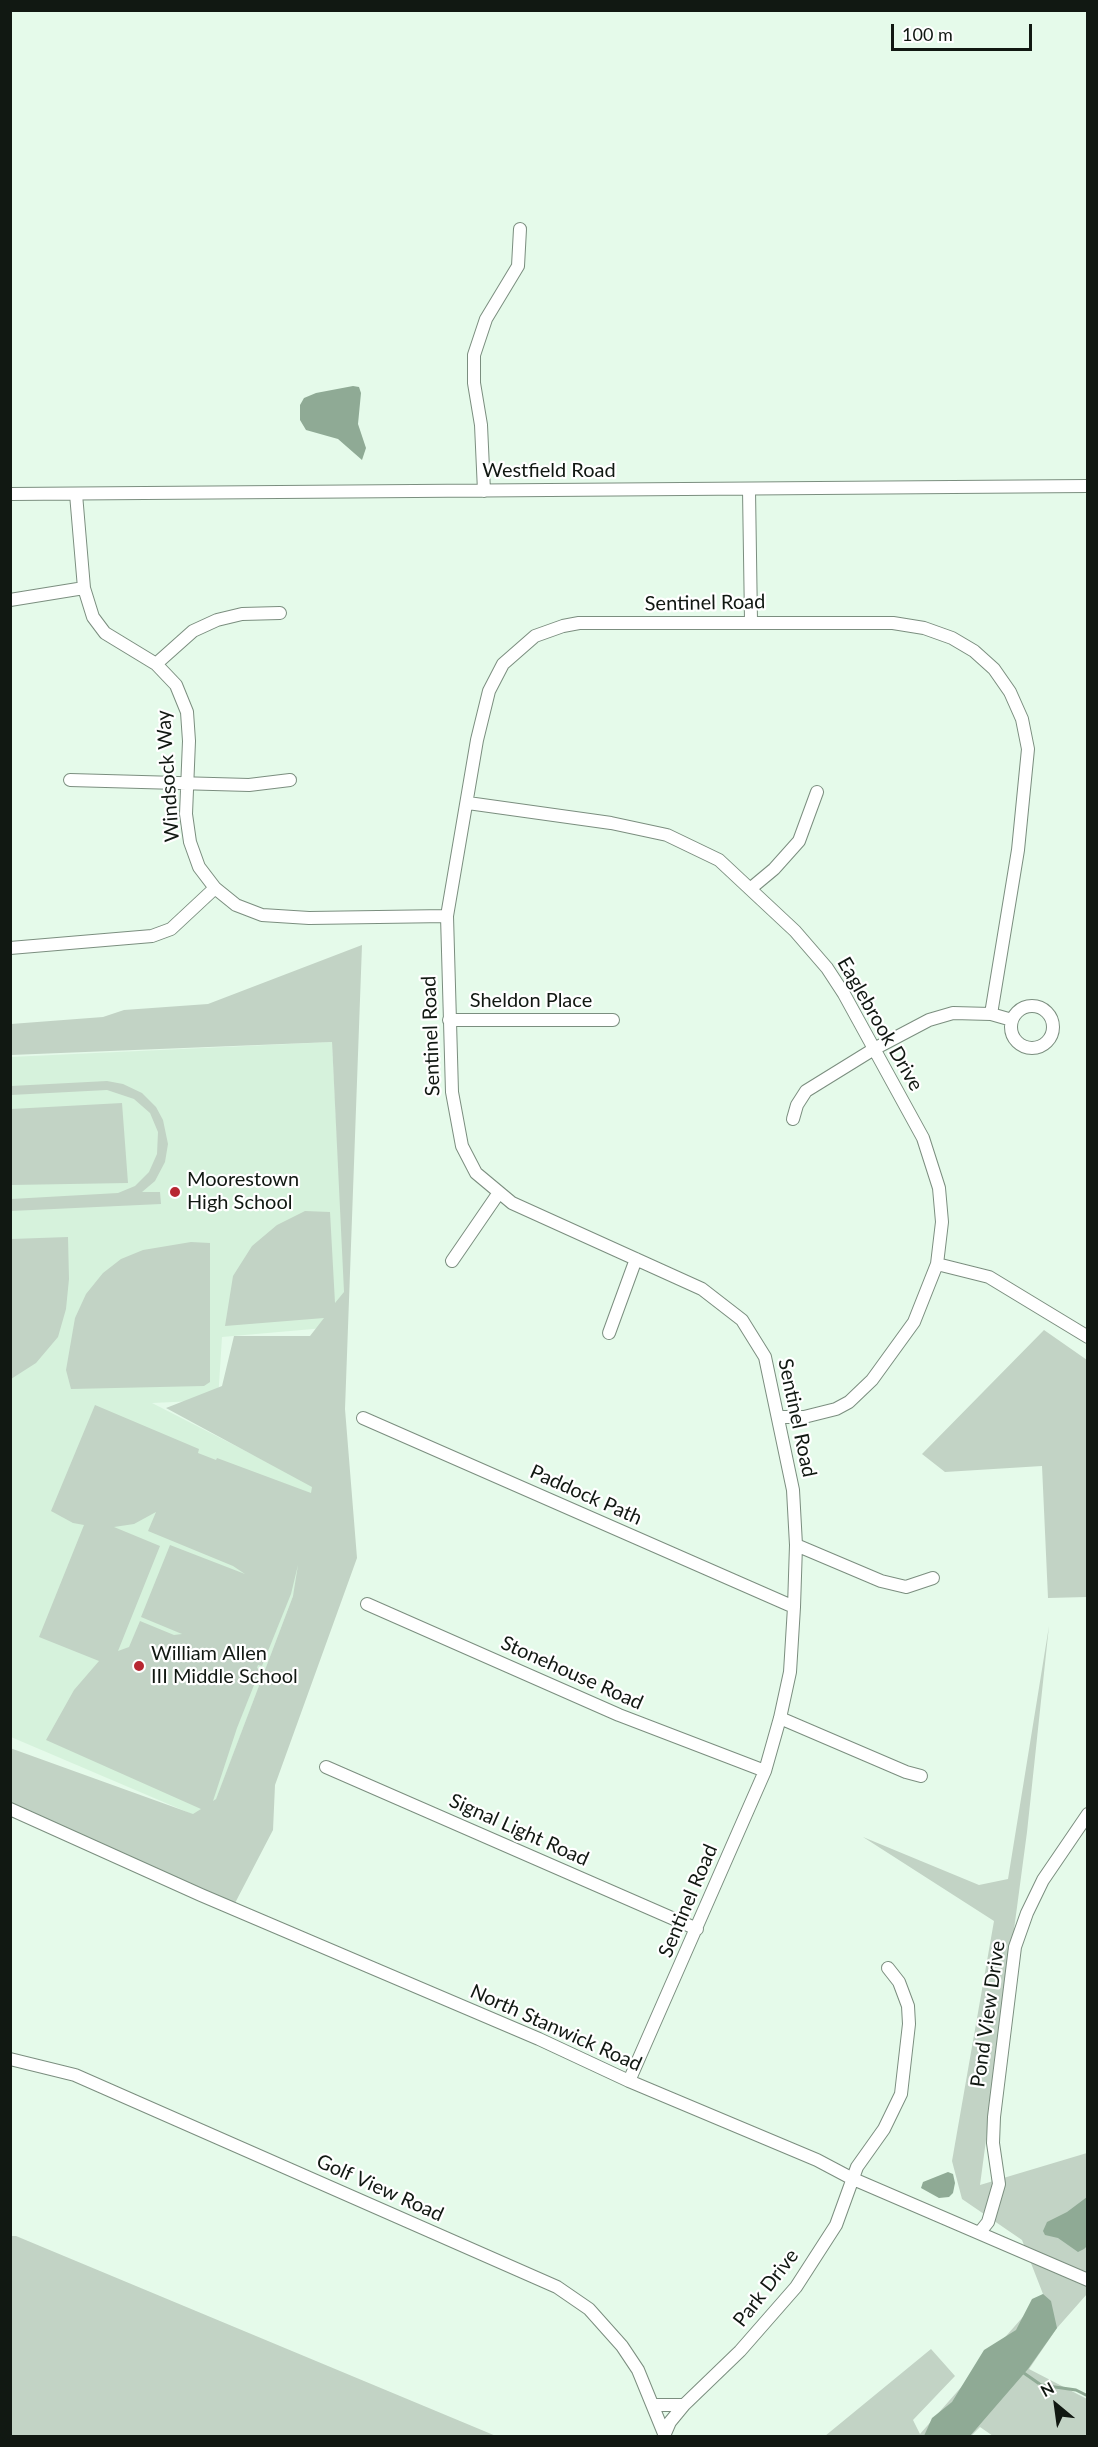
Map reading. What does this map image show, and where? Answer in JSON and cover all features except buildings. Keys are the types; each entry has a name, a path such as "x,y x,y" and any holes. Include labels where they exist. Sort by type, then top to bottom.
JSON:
{"street":[{"path":"484,491 481,426 474,382 474,355 486,319 518,266 520,229"},
{"name":"Westfield Road","path":"10,494 1088,486"},
{"path":"749,490 751,621"},
{"name":"Windsock Way","path":"76,494 84,588 93,617 105,633 156,664 176,684 187,712 190,842 199,867 214,888 236,905 262,915 309,918 447,916"},
{"path":"10,600 84,588"},
{"path":"156,664 193,631 217,620 242,614 280,613"},
{"name":"Sentinel Road","path":"629,2081 765,1772 780,1718 790,1672 794,1607 796,1545 793,1490 765,1357 742,1320 718,1298 702,1289 544,1220 498,1194 476,1173 462,1146 457,1129 452,1092 447,916 477,740 489,691 503,664 535,636 563,626 579,624 751,621 894,623 924,628 952,638 974,651 994,669 1011,692 1022,719 1028,764 991,1014"},
{"path":"70,780 187,785 249,785 290,780"},
{"path":"750,889 774,869 799,841 817,792"},
{"name":"Eaglebrook Drive","path":"468,803 611,823 667,835 705,851 795,931 826,968 923,1138 935,1171 942,1222 937,1264 914,1322 872,1380 849,1402 836,1409 804,1417 779,1417"},
{"path":"10,948 152,936 171,929 214,888"},
{"path":"793,1119 796,1105 806,1091 874,1049 929,1020 953,1014 991,1014 1012,1020"},
{"name":"Sheldon Place","path":"449,1020 613,1020"},
{"path":"452,1261 498,1194"},
{"path":"609,1333 636,1259"},
{"path":"937,1264 989,1277 1088,1337"},
{"name":"Paddock Path","path":"363,1418 794,1607"},
{"path":"796,1545 881,1581 906,1587 933,1578"},
{"name":"Stonehouse Road","path":"367,1604 630,1719 765,1772"},
{"path":"780,1718 906,1772 921,1776"},
{"name":"Signal Light Road","path":"326,1767 697,1929"},
{"name":"North Stanwick Road","path":"10,1809 201,1895 539,2039 629,2081 817,2160 851,2178 1088,2280"},
{"name":"Pond View Drive","path":"980,2232 988,2222 999,2184 993,2143 993,2117 1016,1947 1027,1913 1043,1881 1088,1814"},
{"name":"Park Drive","path":"664,2436 670,2421 684,2405 740,2351 796,2287 836,2224 850,2193 851,2178 884,2129 901,2094 909,2024 908,2006 899,1982 888,1968"},
{"name":"Golf View Road","path":"10,2059 75,2075 557,2287 589,2309 622,2346 638,2370 664,2436"},
{"path":"653,2405 684,2405"}],"shaded area":[{"path":"353,386 359,387 361,393 358,424 366,448 362,460 338,439 306,430 300,420 300,405 304,398 316,393"},
{"path":"362,945 345,1409 357,1558 275,1785 273,1830 234,1905 11,1806 10,1748 193,1814 201,1809 46,1740 74,1690 99,1661 39,1637 84,1525 73,1523 51,1511 95,1405 199,1449 198,1453 311,1493 312,1487 166,1408 222,1386 234,1336 310,1336 324,1318 225,1326 233,1276 252,1246 277,1225 305,1211 330,1212 335,1303 344,1292 332,1042 11,1055 11,1024 103,1017 124,1010 208,1004","holes":["156,1512 148,1531 233,1566 245,1574 170,1545 141,1617 182,1634 174,1635 140,1621 129,1647 118,1651 160,1546 114,1527 134,1524","298,1565 293,1596 216,1799 213,1801 237,1728 260,1670 257,1668 258,1665 262,1666 291,1594"]},
{"path":"332,1042 347,1326 222,1337 218,1400 152,1403 322,1490 296,1588 208,1821 11,1737 10,1057"},
{"path":"107,1081 123,1084 142,1093 156,1107 163,1120 168,1144 165,1162 155,1181 142,1192 160,1192 161,1204 11,1211 11,1199 118,1193 135,1186 149,1172 157,1154 158,1132 150,1113 134,1099 107,1090 11,1095 11,1086"},
{"path":"122,1103 128,1183 11,1185 11,1109"},
{"path":"68,1237 69,1279 66,1309 58,1337 36,1363 11,1379 11,1239"},
{"path":"191,1242 210,1243 210,1382 204,1386 71,1389 66,1370 75,1318 86,1294 103,1273 121,1259 143,1250"},
{"path":"1044,1330 1087,1360 1087,1597 1048,1598 1042,1466 945,1472 922,1454"},
{"path":"1049,1626 1027,1832 980,2185 1087,2153 1087,2294 1057,2328 1029,2369 1087,2399 1087,2436 993,2436 980,2427 971,2436 825,2436 931,2349 955,2376 913,2420 920,2434 1043,2294 1022,2240 962,2199 952,2161 994,1921 863,1837 979,1885 1008,1879"},
{"path":"948,2172 953,2174 955,2183 953,2193 949,2197 939,2198 921,2188 923,2182"},
{"path":"1087,2197 1087,2246 1084,2249 1078,2252 1058,2238 1045,2235 1043,2231 1047,2222 1067,2212"},
{"path":"10,2236 16,2236 496,2436 11,2436"},
{"path":"1043,2294 1051,2301 1057,2328 1028,2369 970,2436 924,2436 932,2418 952,2402 984,2350 1016,2330 1032,2299"}],"waterway":[{"path":"1021,2371 1041,2385 1076,2390 1088,2396"}],"place":[{"name":"Moorestown High School","path":"175,1192"},
{"name":"William Allen III Middle School","path":"139,1666"}]}
